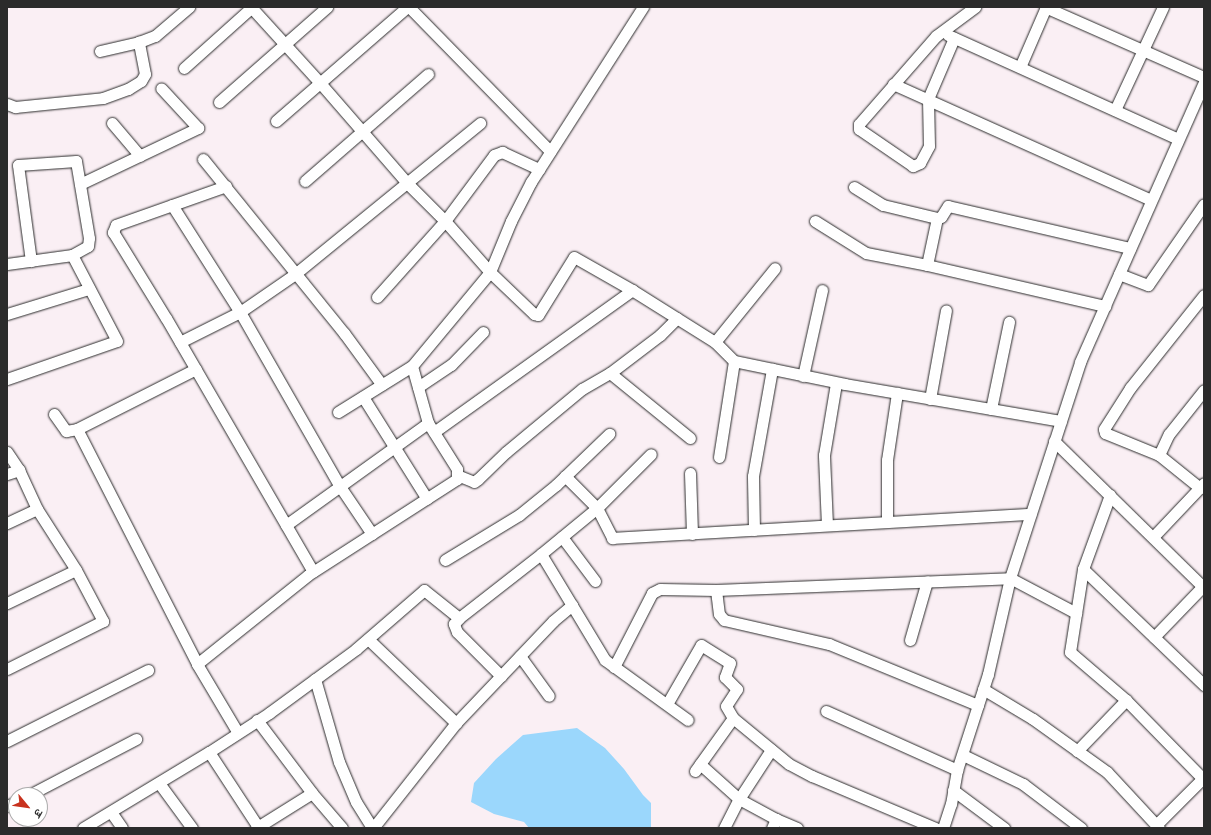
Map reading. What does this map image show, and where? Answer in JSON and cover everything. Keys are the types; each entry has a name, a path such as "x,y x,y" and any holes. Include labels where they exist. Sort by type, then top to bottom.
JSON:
{"street":[{"path":"100,51 139,42 155,36 189,7"},
{"path":"184,68 251,7 321,84 407,184 445,221 490,272 534,314 538,315 574,257 632,290 715,342 734,361 836,383 1061,421"},
{"path":"219,102 327,7"},
{"path":"276,121 321,84 408,7 550,151"},
{"path":"338,412 412,366 490,272 511,221 539,169 643,7"},
{"path":"954,38 928,99 929,146 920,163 913,166 858,128 860,121 920,53 942,32 975,7"},
{"path":"1020,67 1046,7 1204,77"},
{"path":"1115,110 1144,51 1163,7"},
{"path":"942,32 1178,139"},
{"path":"7,104 15,107 103,98 128,89 141,81 145,74 139,42"},
{"path":"305,181 428,74"},
{"path":"943,828 957,770 983,689 1010,578 1080,362 1204,82"},
{"path":"893,84 1151,200"},
{"path":"80,184 198,128 161,88"},
{"path":"180,342 240,312 295,274 407,184 480,122"},
{"path":"112,123 140,156"},
{"path":"377,297 445,221 491,158 498,152 507,154 539,169"},
{"path":"203,159 344,333 382,385"},
{"path":"7,264 30,261 72,255 88,246 89,238 76,161 18,165 30,261"},
{"path":"226,186 116,225 113,232 196,369 313,572"},
{"path":"854,187 883,205 937,218 941,217 948,206 1130,248"},
{"path":"1119,274 1148,285 1204,204"},
{"path":"172,205 240,312 339,485 372,534"},
{"path":"927,265 937,218"},
{"path":"815,221 866,253 927,265 1105,306"},
{"path":"7,379 117,341 72,255"},
{"path":"715,342 775,268"},
{"path":"7,314 89,289"},
{"path":"286,525 339,485 395,446 431,428 632,290"},
{"path":"803,376 822,290"},
{"path":"1153,537 1202,485 1159,455 1108,434 1104,430 1130,388 1203,300"},
{"path":"930,399 946,310"},
{"path":"457,475 474,482 506,452 582,389 610,373 660,335 677,318"},
{"path":"991,409 1009,322"},
{"path":"418,387 451,365 483,332"},
{"path":"719,457 734,361"},
{"path":"196,664 313,572 457,479 456,469 431,428 412,366"},
{"path":"54,414 66,431 77,429 196,369"},
{"path":"754,530 753,476 772,369"},
{"path":"610,373 690,438"},
{"path":"827,525 824,454 836,383"},
{"path":"1159,455 1169,434 1204,390"},
{"path":"887,521 887,460 897,393"},
{"path":"363,396 427,499"},
{"path":"77,429 196,664 238,733"},
{"path":"445,560 519,515 565,476 610,434"},
{"path":"1054,441 1204,587 1154,637"},
{"path":"501,676 457,632 454,624 459,618 597,508 651,454"},
{"path":"7,669 103,621 76,570 37,509 19,470 8,456"},
{"path":"7,474 19,470"},
{"path":"690,474 692,534"},
{"path":"565,476 597,508 612,538 887,521 1030,514"},
{"path":"983,689 1033,719 1107,772 1158,826 1203,779 1126,700 1070,652 1083,569 1110,495"},
{"path":"7,524 37,509"},
{"path":"562,537 594,581"},
{"path":"541,554 605,660 688,720"},
{"path":"1083,569 1204,685"},
{"path":"7,603 76,570"},
{"path":"614,667 655,590 716,590 1010,578 1076,614"},
{"path":"910,640 927,581"},
{"path":"83,828 209,752 257,720 368,639 424,590 459,618"},
{"path":"716,590 719,614 724,620 829,644 978,704"},
{"path":"315,679 339,762 356,802 373,828 456,723 552,621 572,605"},
{"path":"368,639 456,723"},
{"path":"667,704 701,645 730,663 724,676 738,689 726,706 733,718 771,750 789,764 812,776 935,828"},
{"path":"520,656 549,696"},
{"path":"7,741 148,670"},
{"path":"1077,751 1126,700"},
{"path":"826,711 957,770"},
{"path":"733,718 697,768 774,823 797,828"},
{"path":"257,720 312,793 342,828"},
{"path":"44,787 136,739"},
{"path":"724,828 739,799 771,750"},
{"path":"209,752 260,827 312,793"},
{"path":"963,755 1024,784 1081,828"},
{"path":"159,783 192,828"},
{"path":"953,790 1004,828"},
{"path":"111,812 122,828"}],"water":[{"path":"577,728 605,748 651,803 651,828 529,828 524,822 494,814 471,802 474,783 496,759 523,735"}]}
